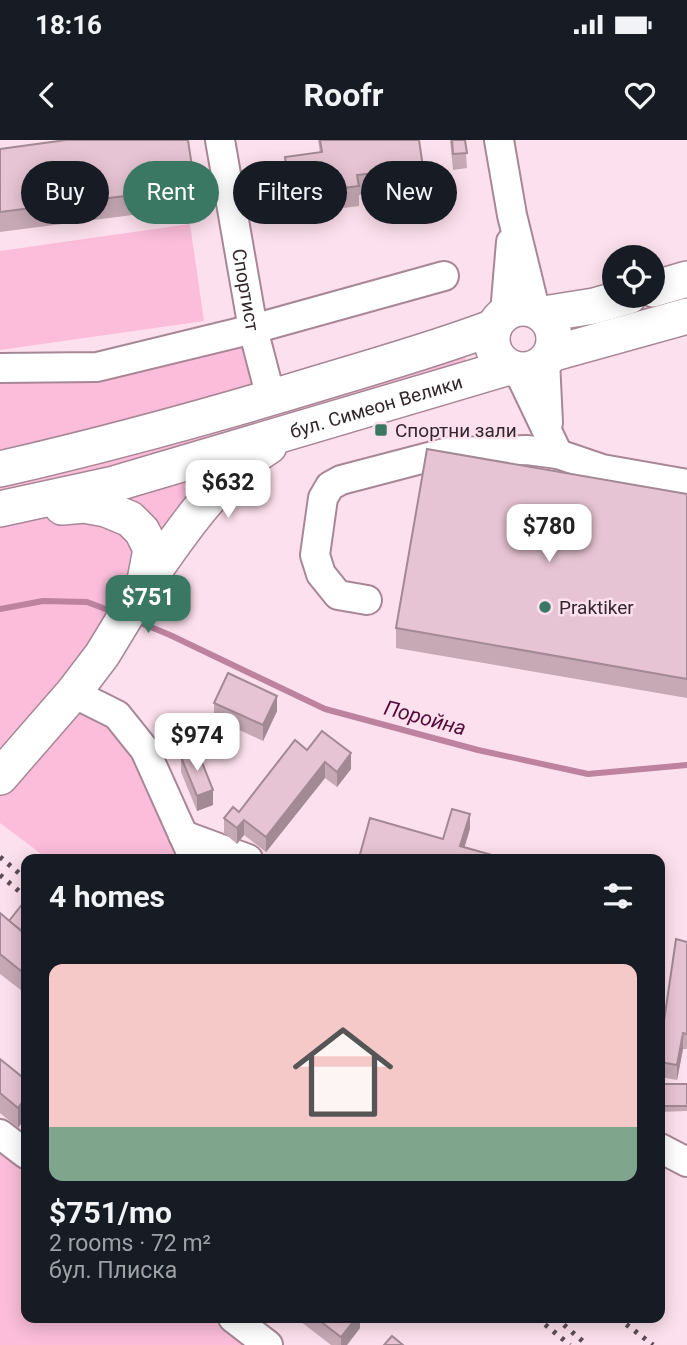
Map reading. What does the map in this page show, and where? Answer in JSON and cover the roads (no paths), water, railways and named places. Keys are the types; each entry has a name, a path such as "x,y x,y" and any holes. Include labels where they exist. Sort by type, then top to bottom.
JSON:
{"main road":[{"path":"665,285 687,279"},
{"name":"бул. Симеон Велики","path":"0,469 271,398 443,345 520,316 602,304"},
{"path":"520,316 553,329 555,338 531,363 501,361 495,354 492,336 520,316"},
{"name":"бул. Симеон Велики","path":"0,509 114,484 687,316"},
{"path":"0,777 103,655 144,586 198,511 248,459 292,432"},
{"path":"0,515 84,505 106,509 130,519 142,531 151,549 144,586"}],"street":[{"name":"Спортист","path":"220,140 253,329 271,398"},
{"path":"499,140 512,215 520,316"},
{"path":"0,368 97,367 253,329 444,276"},
{"path":"531,363 553,445"},
{"path":"367,600 338,595 321,574 315,555 323,498 330,486 341,480 447,452 527,450 553,445 602,469 687,484"},
{"path":"73,693 117,715 145,750 188,847 223,854"},
{"path":"0,1133 21,1150"},
{"path":"665,1150 687,1161"},
{"path":"239,1323 268,1345"}],"waterway":[{"path":"0,609 43,601 87,602 116,613"},
{"name":"Поройна","path":"136,621 325,709 478,750 588,774 687,765"}],"railway":[{"path":"0,857 21,875"},
{"path":"0,875 21,893"},
{"path":"543,1323 570,1345"},
{"path":"562,1323 587,1345"},
{"path":"624,1323 653,1345"}],"place":[{"name":"Спортни зали","path":"381,430"},
{"name":"Praktiker","path":"545,607"}]}
